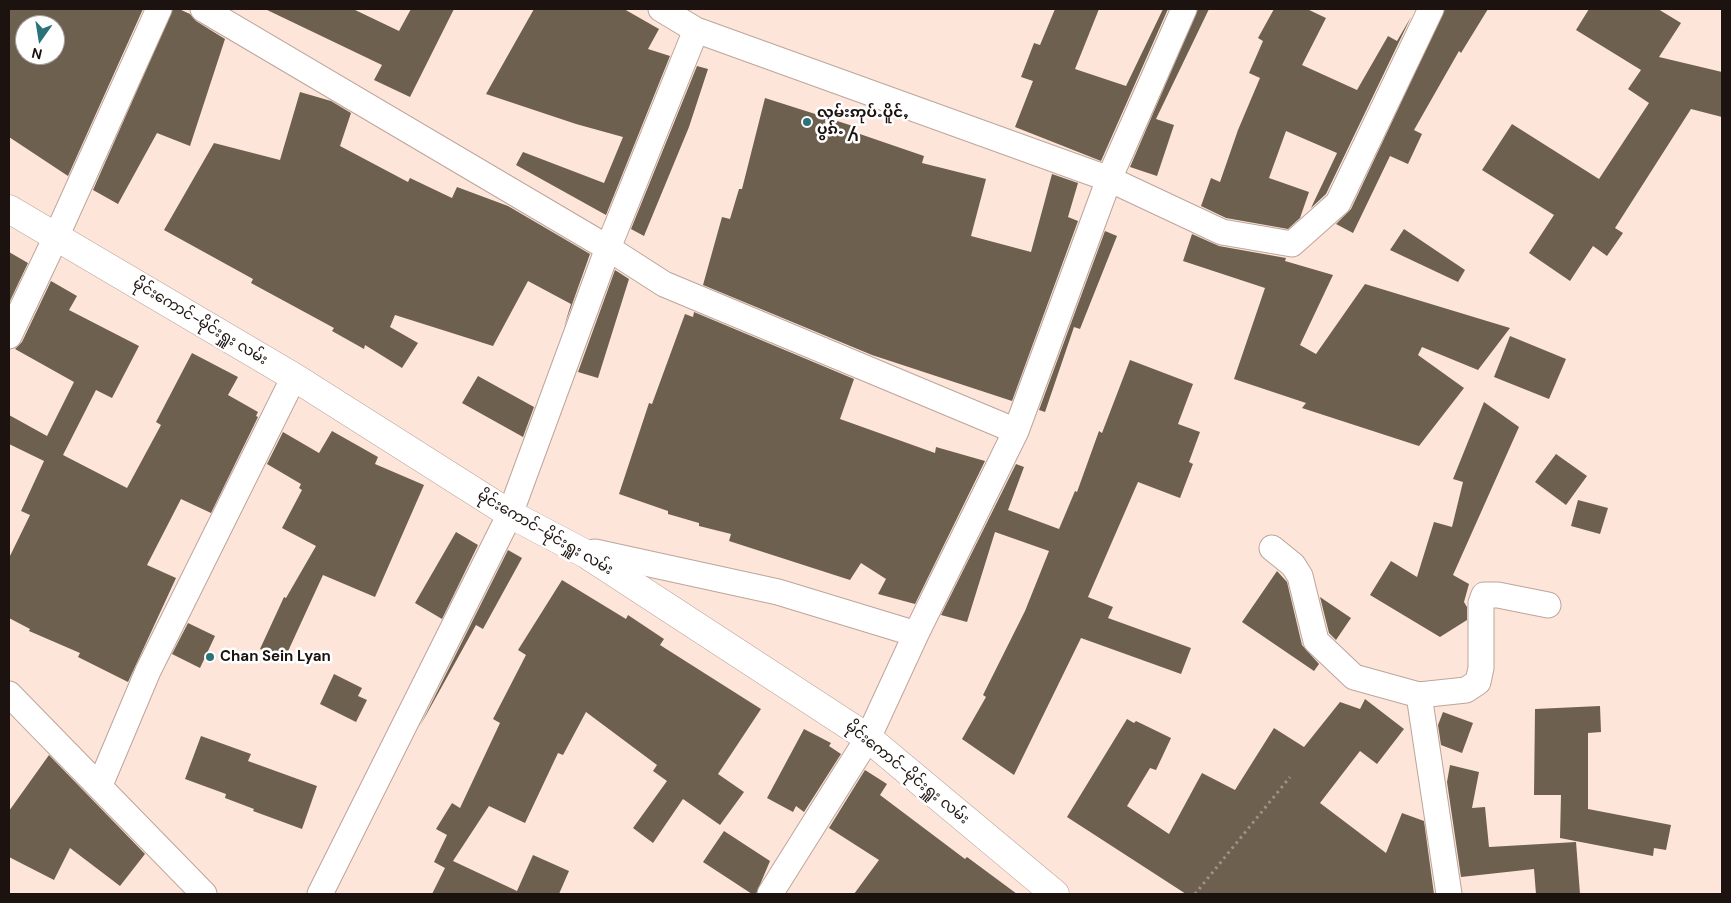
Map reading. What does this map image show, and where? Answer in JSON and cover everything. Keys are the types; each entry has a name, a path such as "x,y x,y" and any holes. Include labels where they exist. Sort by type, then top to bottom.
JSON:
{"main road":[{"name":"မိုင်းကောင်-မိုင်းရှူး လမ်း","path":"9,209 294,378 510,514 586,554 868,738 1055,894"}],"street":[{"path":"9,336 159,9"},
{"path":"203,9 608,248 664,284 1016,432"},
{"path":"770,894 868,738 916,634 1016,432 1109,179 1184,9"},
{"path":"670,11 696,30 1109,179 1222,232 1292,244 1338,203 1431,9"},
{"path":"320,894 510,514 608,248 696,30"},
{"path":"100,785 148,671 294,378"},
{"path":"1272,548 1293,565 1300,576 1316,641 1354,677 1419,695 1466,690 1478,682 1481,668 1481,603 1484,595 1498,595 1548,605"},
{"path":"586,554 596,552 778,592 916,634"},
{"path":"9,694 100,785 204,894"},
{"path":"1419,695 1449,894"}],"path":[{"path":"1195,894 1290,778"}],"building":[{"path":"9,9 143,9 68,176 9,137"},
{"path":"173,9 179,9 190,14 196,21 225,39 190,146 157,133 118,204 93,190"},
{"path":"265,9 353,9 399,31 411,9 454,9 410,97 374,80 382,65"},
{"path":"534,9 624,9 659,29 648,49 670,56 606,215 516,165 523,152 604,183 623,137 576,124 486,94"},
{"path":"1055,9 1099,9 1075,69 1126,86 1163,9 1168,9 1101,161 1015,127 1033,81 1021,77 1034,43 1040,45"},
{"path":"1198,9 1209,9 1156,119 1174,125 1157,176 1130,167"},
{"path":"1274,9 1307,9 1326,18 1302,65 1357,90 1388,36 1397,41 1411,17 1326,194 1311,208 1337,153 1286,131 1269,178 1309,192 1300,218 1288,229 1226,218 1201,206 1211,178 1220,182 1238,130 1260,78 1249,73 1263,41 1258,38"},
{"path":"1445,9 1488,9 1461,53 1459,51 1414,130 1422,134 1408,164 1390,156 1353,233 1336,224 1351,209"},
{"path":"1589,9 1658,9 1681,23 1659,57 1722,72 1722,117 1691,109 1615,228 1623,233 1607,256 1593,246 1570,281 1529,253 1554,215 1482,170 1512,124 1599,179 1649,103 1628,89 1641,70 1576,30"},
{"path":"697,66 708,69 689,127 644,236 631,229"},
{"path":"300,92 331,101 351,113 340,146 408,182 410,178 452,198 457,187 508,206 590,254 564,327 571,304 528,281 493,346 395,315 390,327 418,343 402,368 365,345 364,349 332,331 334,328 251,283 253,279 164,230 214,143 280,160"},
{"path":"765,98 856,127 854,132 924,156 922,163 986,179 971,236 1031,252 1052,174 1078,183 1068,217 1078,221 1012,401 872,355 703,285 722,217 730,219 739,189 742,189"},
{"path":"1404,229 1465,270 1458,282 1390,250"},
{"path":"1105,231 1117,236 1080,329 1074,327 1045,412 1039,410"},
{"path":"1192,234 1219,246 1286,258 1285,261 1333,275 1300,345 1316,354 1365,284 1510,328 1478,370 1422,347 1418,355 1464,388 1419,446 1302,408 1306,403 1234,379 1265,288 1183,261"},
{"path":"9,252 28,263 9,303"},
{"path":"615,270 629,279 598,378 578,372"},
{"path":"51,281 77,296 69,310 139,346 112,398 96,390 63,455 127,488 161,425 156,422 192,353 238,377 228,395 258,412 256,416 258,417 211,513 181,499 147,565 176,578 128,682 78,657 80,653 29,631 30,629 9,618 9,558 30,515 21,511 44,461 9,444 9,415 47,436 74,382 15,349 22,342"},
{"path":"694,312 854,379 840,419 935,453 936,447 985,461 915,604 878,594 886,579 861,563 850,580 729,541 731,534 699,526 699,523 668,514 668,511 619,494 649,403 652,404 685,314 693,317"},
{"path":"1510,336 1566,359 1549,399 1494,377"},
{"path":"1130,360 1193,384 1178,424 1200,432 1189,462 1193,464 1180,498 1138,482 1088,597 1113,607 1108,618 1191,648 1181,674 1081,638 1014,775 962,739 986,697 983,695 1025,611 1049,551 995,532 967,622 941,615 1016,464 1024,467 1008,510 1059,529 1075,491 1077,492 1099,431 1102,433"},
{"path":"478,376 534,407 523,437 462,403"},
{"path":"1484,402 1519,427 1453,575 1469,584 1464,602 1467,607 1467,620 1440,637 1370,595 1391,561 1417,577 1434,522 1452,527 1463,482 1453,479"},
{"path":"332,431 378,457 375,464 424,485 375,597 323,575 284,660 260,649 284,597 286,598 316,546 282,528 302,490 299,488 301,484 267,464 283,432 319,453"},
{"path":"1556,454 1587,476 1566,505 1535,482"},
{"path":"1578,500 1608,508 1600,534 1571,526"},
{"path":"456,532 478,545 442,619 415,603"},
{"path":"508,550 522,558 483,629 476,625 420,726"},
{"path":"1277,571 1287,582 1302,645 1319,664 1314,671 1242,622"},
{"path":"562,580 626,619 628,615 664,639 660,645 761,709 718,774 744,792 720,825 683,799 653,843 633,828 667,781 653,771 657,765 586,712 563,755 558,753 525,823 489,806 453,861 517,891 533,855 569,871 559,894 432,894 445,868 434,862 447,835 436,829 452,803 460,808 500,723 493,719 526,655 518,650"},
{"path":"1320,597 1351,618 1336,640 1329,633"},
{"path":"188,623 215,636 200,668 172,654"},
{"path":"334,674 362,688 358,696 367,700 356,722 320,704"},
{"path":"1365,699 1404,729 1377,764 1360,751 1320,803 1386,853 1402,813 1424,821 1434,894 1186,894 1067,817 1127,719 1134,723 1136,721 1171,738 1156,770 1150,768 1127,806 1169,834 1202,773 1235,790 1274,728 1304,747 1340,702 1360,709"},
{"path":"1600,706 1601,732 1588,733 1588,809 1671,825 1666,850 1654,848 1653,856 1560,838 1561,795 1534,795 1535,709"},
{"path":"1443,712 1473,723 1462,753 1441,745 1438,725"},
{"path":"804,729 831,743 829,746 841,754 804,812 796,806 793,812 767,798"},
{"path":"201,736 251,754 248,761 317,786 302,829 253,811 254,809 225,798 226,794 185,779"},
{"path":"49,755 145,854 120,886 70,848 54,880 9,857 9,811"},
{"path":"1450,765 1479,772 1472,808 1485,807 1489,847 1576,842 1580,894 1536,894 1534,869 1461,877 1447,782"},
{"path":"865,770 887,784 880,795 965,859 967,857 1017,894 854,894 879,860 829,828"},
{"path":"724,831 770,861 756,894 752,894 703,862"}],"place":[{"name":"လုမ်းဢုပ်ႉပိူင်ႇ ပွၵ်ႉ ႓","path":"807,122"},
{"name":"Chan Sein Lyan","path":"210,657"}]}
